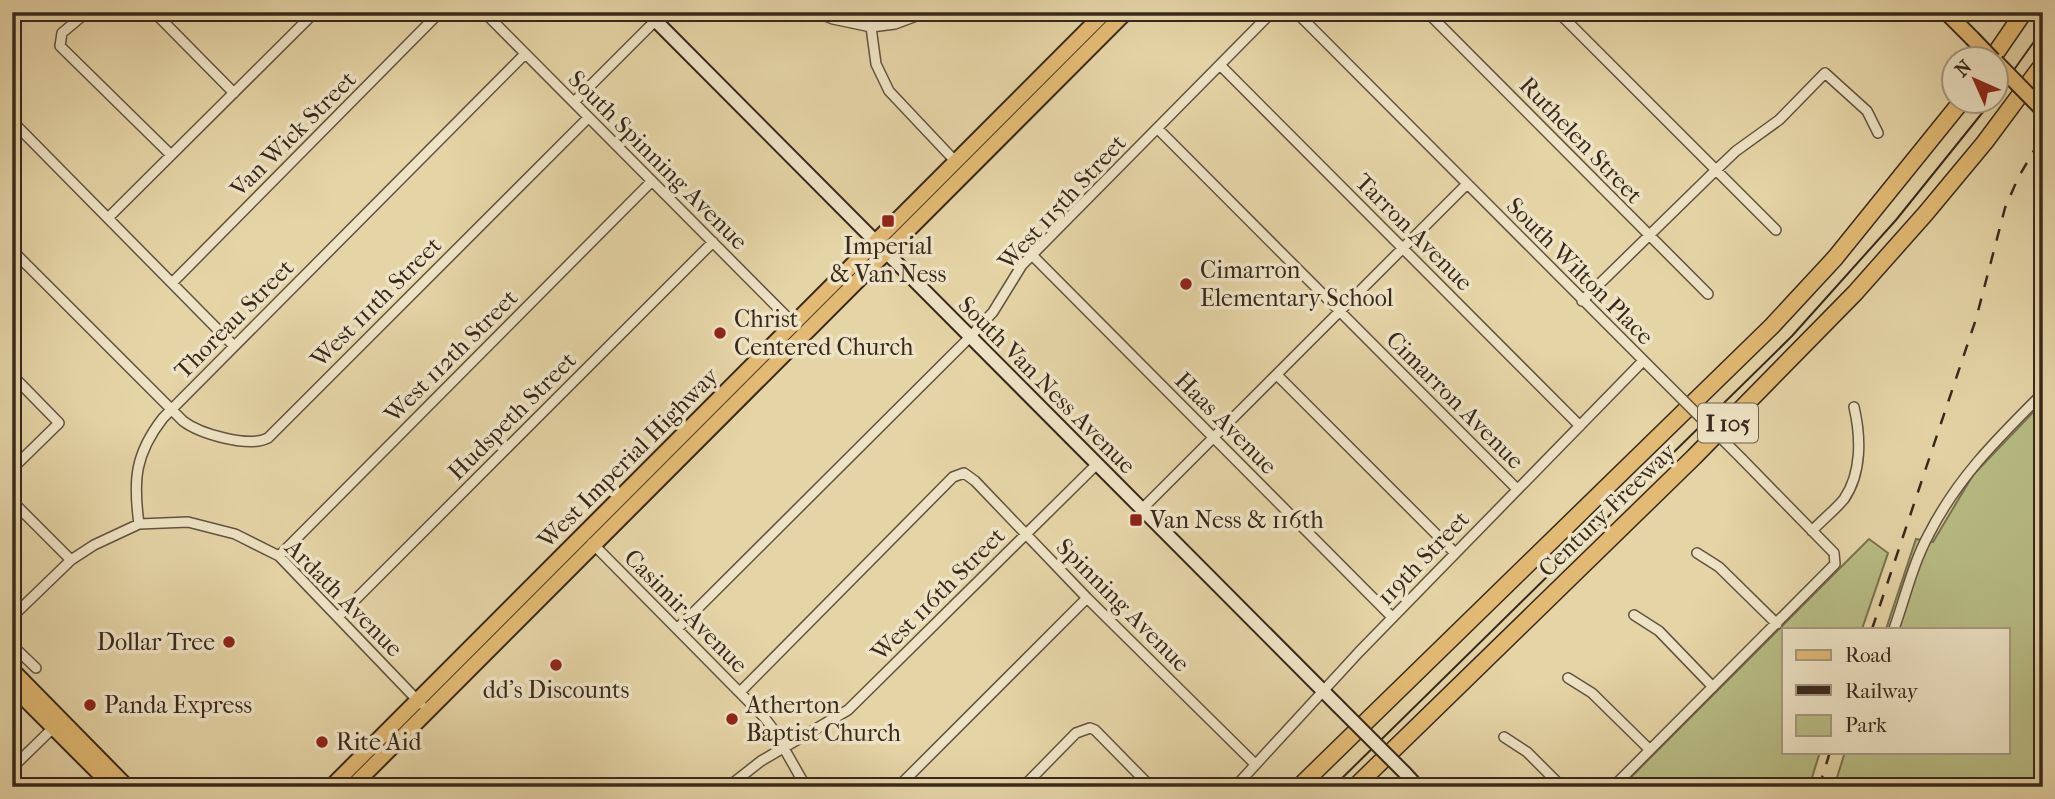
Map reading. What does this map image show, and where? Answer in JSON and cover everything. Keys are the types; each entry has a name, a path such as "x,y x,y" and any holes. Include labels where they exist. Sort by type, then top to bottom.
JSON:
{"highway":[{"path":"2002,46 2024,12"},
{"name":"Century Freeway","path":"1355,787 1694,457 1855,293 1926,214 1985,142 2043,64"},
{"name":"Century Freeway","path":"1299,787 1772,326 1835,258 1950,116"}],"main road":[{"name":"West Imperial Highway","path":"881,247 956,162 1105,12"},
{"name":"West Imperial Highway","path":"331,787 423,705 881,247 1126,12"},
{"path":"1946,12 1980,46"},
{"name":"South Van Ness Avenue","path":"656,15 881,247 1419,787"},
{"path":"2010,77 2043,110"},
{"path":"12,670 113,787"},
{"path":"12,686 127,787"},
{"name":"West Imperial Highway","path":"352,787 423,705"},
{"path":"97,771 119,787"}],"street":[{"path":"87,12 62,33 59,43 63,50 171,155"},
{"path":"154,12 234,93"},
{"path":"108,217 315,12"},
{"name":"Van Wick Street","path":"172,283 440,12"},
{"name":"South Spinning Avenue","path":"484,12 799,329"},
{"path":"816,12 833,19 871,27 895,24 927,12"},
{"path":"875,12 871,27 876,64 889,92 956,162"},
{"name":"West 115th Street","path":"677,629 970,337 993,312 1015,273 1272,12"},
{"name":"South Wilton Place","path":"1296,12 1742,459 1835,557 1835,564 1777,624"},
{"name":"Ruthelen Street","path":"1427,12 1648,237 1708,294"},
{"path":"1558,12 1776,230"},
{"path":"573,102 656,15"},
{"name":"Thoreau Street","path":"139,524 136,499 138,460 148,437 171,409 525,54"},
{"name":"Tarron Avenue","path":"1221,66 1580,426"},
{"path":"1582,301 1736,151 1779,120 1825,72 1867,111 1878,133"},
{"name":"West 111th Street","path":"171,409 183,421 200,431 251,442 268,438 588,118"},
{"path":"12,121 234,346"},
{"name":"Cimarron Avenue","path":"1158,129 1517,489"},
{"name":"West 112th Street","path":"279,556 651,182"},
{"path":"1142,509 1467,184"},
{"name":"Hudspeth Street","path":"338,617 713,242"},
{"path":"12,250 171,409"},
{"name":"Haas Avenue","path":"1032,255 1392,617"},
{"name":"119th Street","path":"1235,787 1322,690 1643,361"},
{"path":"12,375 60,423 12,469"},
{"path":"1277,375 1455,553"},
{"path":"1894,628 1926,539 1963,476 2043,393"},
{"path":"1812,531 1844,498 1857,470 1858,440 1854,407"},
{"name":"West 116th Street","path":"728,787 761,761 848,710 1097,464"},
{"name":"Spinning Avenue","path":"740,692 953,477 964,473 970,476 1087,598 1255,764"},
{"path":"12,501 71,560"},
{"name":"Ardath Avenue","path":"139,524 188,522 235,534 279,556 423,705"},
{"path":"12,617 71,560 94,545 139,524"},
{"name":"Casimir Avenue","path":"588,540 740,692 773,729 806,787"},
{"path":"1613,787 1777,624 1719,568 1697,553"},
{"path":"898,787 1087,598"},
{"path":"1634,615 1659,631 1713,687"},
{"path":"12,645 36,668"},
{"path":"1568,678 1592,693 1650,750"},
{"path":"12,768 57,724"},
{"path":"1023,787 1076,733 1090,728 1151,787"},
{"path":"1504,737 1527,752 1562,787"}],"green space":[{"path":"2043,402 2043,787 1834,787 1844,754 2010,754 2010,628 1886,628 1916,539 1933,542 1973,475"},
{"path":"1869,539 1888,553 1862,628 1782,628 1782,754 1819,754 1809,787 1621,787"}],"tram line":[{"path":"2010,75 2043,29"},
{"path":"1333,787 1792,336 1896,220 1980,116"}],"railway":[{"path":"1872,628 1976,319 2005,208 2018,178 2043,135"},
{"path":"1819,787 1829,754"}],"place":[{"name":"Imperial & Van Ness","path":"888,221"},
{"name":"Cimarron Elementary School","path":"1186,284"},
{"name":"Christ Centered Church","path":"720,333"},
{"name":"Van Ness & 116th","path":"1136,520"},
{"name":"Dollar Tree","path":"229,642"},
{"name":"dd's Discounts","path":"556,665"},
{"name":"Panda Express","path":"90,705"},
{"name":"Atherton Baptist Church","path":"732,719"},
{"name":"Rite Aid","path":"322,742"}]}
